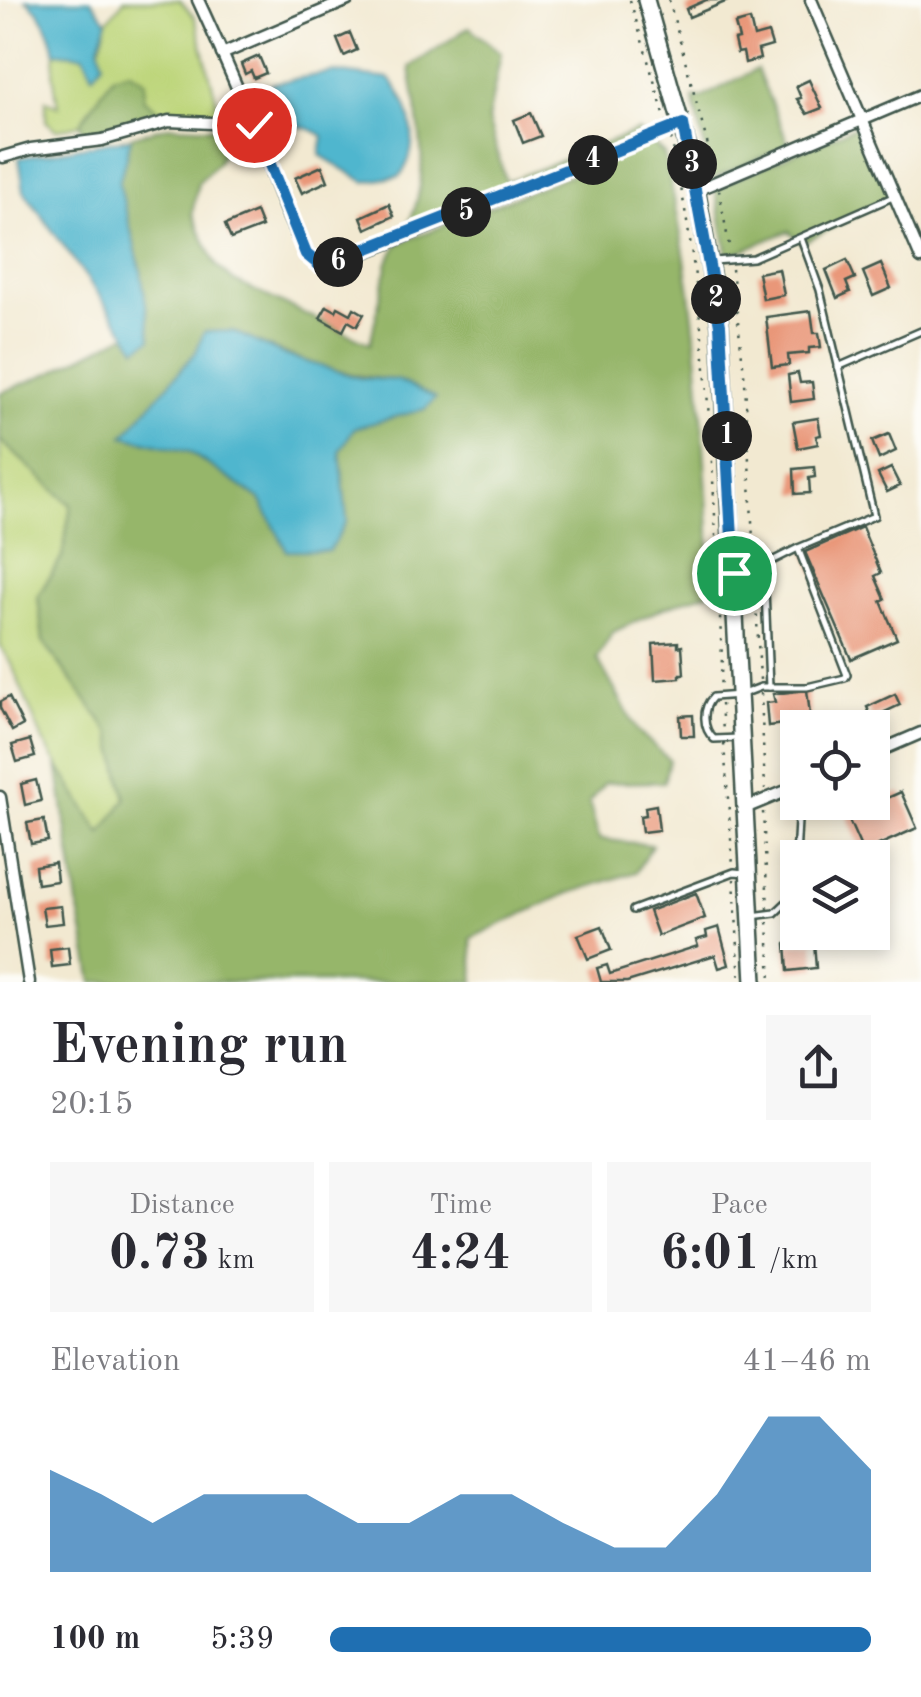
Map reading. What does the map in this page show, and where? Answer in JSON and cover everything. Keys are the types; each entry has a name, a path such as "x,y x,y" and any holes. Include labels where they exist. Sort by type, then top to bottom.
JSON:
{"main road":[{"path":"646,0 676,127 698,190 720,325 745,808 741,873 759,915 754,982"}],"street":[{"path":"198,0 254,125 296,234 306,254 318,264 357,255 676,127"},
{"path":"222,54 348,0"},
{"path":"811,0 921,258"},
{"path":"698,190 921,95"},
{"path":"3,157 102,140 169,121 254,125"},
{"path":"890,746 921,733"},
{"path":"745,808 780,794"},
{"path":"0,797 29,982"}],"lane":[{"path":"711,262 752,258 895,196"},
{"path":"769,687 764,564 874,516 820,290 801,238"},
{"path":"838,367 921,331"},
{"path":"742,738 714,738 708,733 708,702 720,695 740,695 760,687 807,687 845,678 847,674 798,548"},
{"path":"759,915 775,913 794,895 797,820"},
{"path":"633,910 741,873"}],"path":[{"path":"630,0 676,127 706,359 722,658 720,695 741,873 740,982"},
{"path":"669,0 718,181 745,382 765,788 759,915 771,982"}],"green space":[{"path":"124,0 180,0 195,18 220,114 167,117 113,76 80,124 56,130 46,121 46,100 58,106 53,73 55,52 84,55 93,74 107,21"},
{"path":"469,27 501,53 488,120 506,182 638,131 643,135 405,231 414,211 421,171 420,130 410,67"},
{"path":"757,69 789,145 712,179 693,98 701,98"},
{"path":"129,71 145,81 144,99 167,117 87,137 80,124 113,76"},
{"path":"859,125 890,198 802,243 789,231 728,256 715,188"},
{"path":"169,126 225,128 229,140 218,162 198,183 192,214 216,265 234,281 370,344 388,262 398,244 651,142 664,154 693,317 712,591 613,632 597,658 637,730 669,760 664,782 605,783 589,802 599,839 652,845 636,872 566,894 471,938 475,982 93,982 57,764 101,834 126,799 111,734 43,641 38,596 62,557 71,505 0,440 0,393 127,334 137,348 141,271 119,183 131,139 119,140","holes":["232,331 333,370 397,380 425,409 354,427 340,451 347,521 287,551 260,499 189,452 126,436 197,352 205,332"]},
{"path":"0,440 71,505 62,557 38,596 43,641 111,734 126,799 101,835 43,741 12,665 0,646"}],"water":[{"path":"26,0 91,0 107,21 99,46 103,62 93,75 84,55 55,52 45,23"},
{"path":"333,72 390,79 398,90 412,127 411,152 400,176 365,182 320,155 323,136 315,131 261,123 250,95 273,83"},
{"path":"131,138 119,183 141,271 151,339 137,348 24,191 19,158"},
{"path":"232,331 287,356 360,378 397,380 436,398 425,409 354,428 340,451 347,521 329,551 287,551 260,499 189,452 124,436 196,352 204,332"}],"building":[{"path":"706,0 730,0 689,17 686,9"},
{"path":"750,20 754,37 768,33 772,46 758,50 760,59 745,63 743,52 737,53 735,24"},
{"path":"350,33 357,50 344,56 337,39"},
{"path":"259,56 266,73 254,78 251,71 245,74 241,64"},
{"path":"809,80 822,108 807,114 797,99 801,98 796,86"},
{"path":"531,113 541,136 523,143 514,120"},
{"path":"322,166 328,181 302,193 295,178"},
{"path":"389,204 394,216 366,229 361,217"},
{"path":"256,212 262,227 231,239 225,225"},
{"path":"847,260 855,278 846,282 850,292 837,298 826,270"},
{"path":"881,264 891,288 873,296 863,272"},
{"path":"779,269 784,295 763,299 758,273"},
{"path":"327,306 351,314 354,308 364,314 357,326 348,321 343,331 320,318"},
{"path":"811,311 821,347 809,348 809,353 788,355 789,365 772,367 766,317"},
{"path":"798,373 800,383 812,382 814,399 791,402 788,375"},
{"path":"818,418 818,444 798,448 793,422"},
{"path":"889,434 896,451 879,459 872,441"},
{"path":"814,467 815,477 809,478 810,493 795,494 794,469"},
{"path":"891,468 900,486 887,492 878,474"},
{"path":"862,527 881,573 875,576 885,599 881,601 897,639 851,659 805,552"},
{"path":"678,642 678,647 682,646 684,674 680,678 655,680 653,644"},
{"path":"807,690 809,710 780,710 780,724 768,726 766,703 775,702 773,694"},
{"path":"895,694 900,705 889,710 867,707"},
{"path":"9,697 23,725 12,731 0,708 0,702"},
{"path":"693,715 694,736 681,736 680,716"},
{"path":"30,740 35,757 17,762 12,745"},
{"path":"36,780 41,801 25,805 21,784"},
{"path":"901,792 917,828 890,840 858,840 849,820 890,820 890,797"},
{"path":"656,805 659,830 642,832 640,816 646,815 645,807"},
{"path":"44,820 48,841 31,844 27,823"},
{"path":"55,863 57,881 37,884 35,866"},
{"path":"696,893 705,918 658,936 649,911"},
{"path":"61,906 63,923 45,925 42,908"},
{"path":"602,926 611,950 588,959 578,935"},
{"path":"719,927 729,965 719,968 715,955 627,982 601,982 597,968 607,965 610,974 698,946 696,940"},
{"path":"68,947 70,965 52,967 50,949"},
{"path":"786,950 815,950 816,968 788,971"}],"route":[{"path":"254,125 306,254 310,260 325,265 683,124 720,325 734,573"}]}
